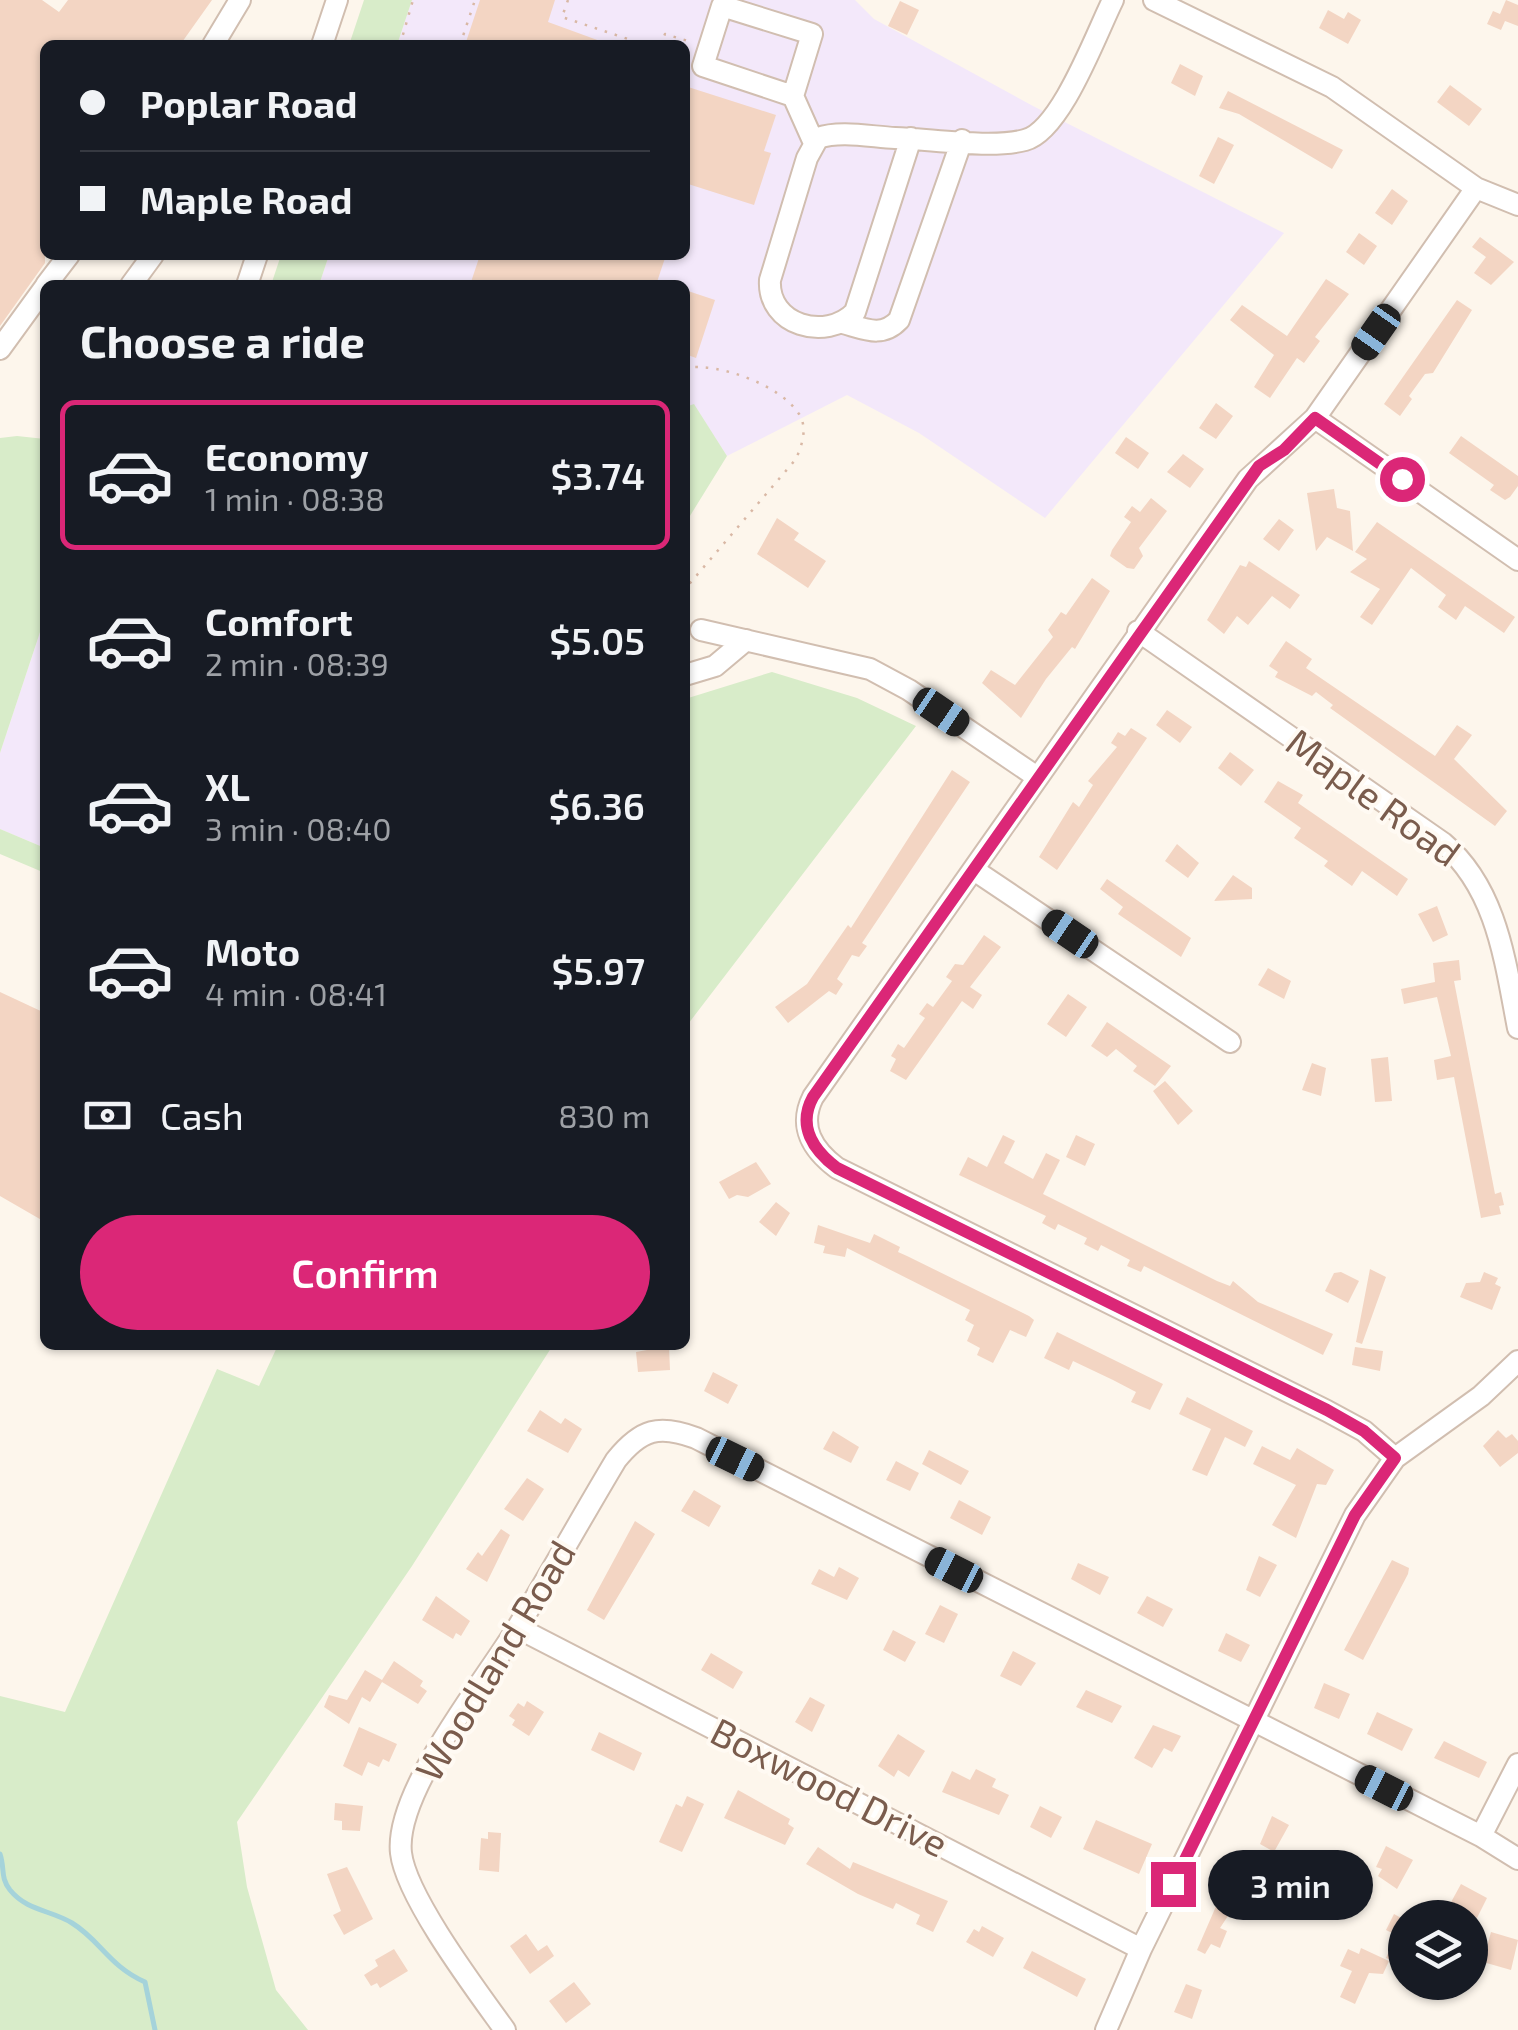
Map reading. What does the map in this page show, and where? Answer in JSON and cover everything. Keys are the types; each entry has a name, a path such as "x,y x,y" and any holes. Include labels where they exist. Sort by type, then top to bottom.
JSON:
{"street":[{"path":"216,40 240,0"},
{"path":"814,143 825,136 1026,140 1046,129 1053,120 1113,0"},
{"path":"1154,0 1332,88 1476,188 1518,205"},
{"path":"311,40 335,6"},
{"path":"324,40 335,6"},
{"path":"793,96 703,66 722,6 812,34 793,96 814,143 769,294 787,318 821,329 843,323 879,332 890,330 899,320 962,140"},
{"path":"843,323 860,304 911,138"},
{"path":"1395,1458 1364,1431 1327,1410 853,1177 825,1159 809,1138 809,1104 1248,479 1315,418 1476,188"},
{"path":"0,348 40,294"},
{"path":"1315,418 1518,560"},
{"path":"702,630 870,670 909,690 1037,776"},
{"name":"Maple Road","path":"1138,631 1459,857 1482,887 1493,915 1517,1017"},
{"path":"690,674 716,666 746,640"},
{"path":"974,870 1230,1042"},
{"path":"1106,2030 1141,1949 1355,1515 1395,1458 1510,1374 1518,1361"},
{"name":"Woodland Road","path":"505,2030 410,1883 400,1850 412,1802 433,1757 518,1628 633,1439 658,1428 673,1429 781,1481 1481,1836 1518,1860"},
{"name":"Boxwood Drive","path":"518,1628 1141,1949"},
{"path":"1481,1836 1518,1764"}],"path":[{"path":"401,40 413,0"},
{"path":"462,40 475,0"},
{"path":"568,0 562,17 631,40"},
{"path":"662,40 664,34 683,40"},
{"path":"690,42 709,48"},
{"path":"690,367 722,371 788,400 801,416 803,440 796,459 690,583"}],"shaded area":[{"path":"412,0 855,0 874,19 1033,106 1284,233 1045,518 919,433 847,395 727,456 694,405 690,406 690,280 321,280 327,260 690,260 690,40 399,40"},
{"path":"40,632 40,846 0,829 0,753"}],"green space":[{"path":"364,0 412,0 399,40 351,40"},
{"path":"279,260 327,260 321,280 273,280"},
{"path":"694,404 727,456 690,516 690,405"},
{"path":"0,438 40,438 40,632 0,753"},
{"path":"772,672 857,698 916,726 690,1021 690,697"},
{"path":"0,829 40,846 40,871 0,854"},
{"path":"276,1350 550,1350 412,1566 237,1822 247,1887 276,1990 308,2030 0,2030 0,1696 65,1712 217,1369 259,1386"}],"building":[{"path":"0,0 42,0 59,12 68,0 212,0 184,40 40,40 40,260 45,263 0,326"},
{"path":"480,0 555,0 548,22 597,40 467,40"},
{"path":"1506,0 1518,5 1518,26 1505,21 1501,30 1487,24 1493,11 1500,14"},
{"path":"900,1 919,10 907,35 888,26"},
{"path":"1328,10 1344,19 1348,12 1361,20 1348,44 1319,28"},
{"path":"1180,64 1203,76 1195,96 1171,83"},
{"path":"1450,85 1482,109 1469,126 1437,102"},
{"path":"690,88 776,115 764,151 771,153 754,205 690,185"},
{"path":"1228,91 1343,150 1332,169 1239,114 1219,108"},
{"path":"1218,137 1234,145 1214,184 1199,176"},
{"path":"1392,189 1408,201 1392,225 1375,213"},
{"path":"1359,233 1377,246 1364,265 1346,252"},
{"path":"1480,237 1514,262 1491,285 1474,273 1486,257 1472,247"},
{"path":"478,260 664,260 658,280 472,280"},
{"path":"1326,279 1349,294 1315,337 1320,341 1304,363 1297,358 1270,398 1254,387 1274,355 1230,320 1242,305 1287,336"},
{"path":"690,292 715,300 696,358 690,356"},
{"path":"1457,300 1472,310 1433,373 1425,374 1409,396 1412,399 1400,416 1384,404"},
{"path":"1216,403 1233,416 1216,439 1199,428"},
{"path":"1461,436 1518,476 1518,486 1510,497 1505,500 1490,490 1494,485 1449,453"},
{"path":"1126,437 1149,453 1138,469 1115,453"},
{"path":"1183,454 1204,469 1190,488 1167,472"},
{"path":"1334,489 1337,508 1350,511 1353,551 1327,537 1316,551 1307,493"},
{"path":"1151,498 1167,511 1139,548 1143,556 1134,569 1127,568 1110,556 1112,550 1131,522 1124,517 1132,506 1140,512"},
{"path":"777,518 799,533 794,540 826,561 808,588 757,554"},
{"path":"1279,519 1294,530 1279,551 1263,539"},
{"path":"1377,522 1515,617 1504,633 1465,606 1456,620 1438,607 1446,595 1411,568 1372,625 1360,617 1380,589 1350,572 1367,559 1355,552"},
{"path":"1249,561 1300,595 1290,609 1272,596 1248,625 1237,616 1224,634 1207,620 1240,565 1246,567"},
{"path":"1092,578 1110,591 1075,649 1072,647 1046,679 1021,718 982,683 991,670 1015,685 1053,637 1048,630 1061,612 1066,615"},
{"path":"1286,641 1312,659 1306,668 1435,756 1457,725 1472,735 1454,759 1507,811 1495,826 1330,708 1333,705 1316,692 1312,696 1275,677 1278,672 1269,666"},
{"path":"1167,710 1192,727 1180,743 1156,725"},
{"path":"1131,728 1147,738 1057,870 1039,857 1073,802 1079,807 1093,785 1088,781 1117,747 1111,743 1118,732 1125,736"},
{"path":"1230,752 1254,770 1241,786 1218,768"},
{"path":"952,770 970,782 862,943 867,946 859,957 852,955 837,979 843,984 836,995 829,991 788,1023 775,1007 807,984 848,925 851,928"},
{"path":"1278,781 1303,795 1298,803 1408,879 1397,896 1362,871 1352,886 1324,866 1328,861 1294,838 1301,828 1264,802"},
{"path":"1177,844 1199,863 1188,878 1165,861"},
{"path":"1233,875 1252,888 1252,899 1214,901"},
{"path":"1107,879 1191,938 1181,957 1118,914 1123,907 1100,889"},
{"path":"1437,906 1448,935 1433,942 1418,914"},
{"path":"984,935 1001,947 970,987 982,995 973,1009 962,1001 906,1080 890,1071 896,1059 891,1056 898,1044 904,1048 925,1018 919,1014 927,1003 933,1007 952,981 946,977 955,964 963,965"},
{"path":"1459,960 1461,980 1454,981 1495,1194 1501,1192 1504,1205 1499,1206 1501,1214 1481,1218 1454,1077 1437,1080 1434,1060 1451,1056 1437,997 1404,1004 1401,989 1435,982 1433,963"},
{"path":"1268,968 1291,981 1284,999 1258,985"},
{"path":"0,992 40,1011 40,1219 0,1196"},
{"path":"1068,994 1087,1007 1066,1037 1047,1024"},
{"path":"1107,1022 1171,1066 1155,1086 1133,1071 1137,1066 1116,1049 1107,1057 1091,1046"},
{"path":"1388,1057 1392,1101 1375,1102 1371,1059"},
{"path":"1312,1063 1326,1068 1321,1096 1302,1090"},
{"path":"1165,1081 1193,1111 1178,1125 1153,1091"},
{"path":"1003,1135 1015,1141 1004,1163 1033,1179 1046,1153 1060,1160 1043,1194 1217,1281 1230,1286 1233,1281 1258,1302 1333,1334 1323,1355 1144,1266 1141,1272 1127,1266 1130,1260 1101,1245 1098,1251 1084,1244 1087,1238 1058,1224 1055,1230 1042,1223 1046,1216 959,1175 968,1157 987,1167"},
{"path":"1076,1135 1095,1144 1085,1166 1066,1157"},
{"path":"756,1162 771,1184 748,1197 737,1195 729,1199 719,1182"},
{"path":"776,1202 790,1213 776,1236 759,1222"},
{"path":"818,1225 870,1243 874,1234 900,1247 898,1252 1029,1316 1034,1320 1026,1337 1010,1330 993,1363 977,1355 980,1348 967,1341 974,1325 965,1320 970,1310 847,1248 845,1257 823,1253 825,1246 814,1243"},
{"path":"1370,1269 1386,1277 1362,1344 1356,1342"},
{"path":"1341,1272 1359,1281 1348,1303 1325,1291 1334,1273"},
{"path":"1484,1272 1498,1278 1495,1284 1501,1287 1492,1310 1460,1297 1466,1283 1480,1282"},
{"path":"1057,1332 1163,1384 1150,1410 1131,1402 1136,1392 1113,1380 1073,1361 1069,1370 1044,1358"},
{"path":"1355,1347 1383,1351 1380,1371 1352,1365"},
{"path":"669,1350 670,1370 638,1372 636,1352"},
{"path":"713,1372 738,1385 728,1404 704,1391"},
{"path":"1187,1397 1253,1431 1245,1447 1225,1437 1207,1476 1192,1470 1211,1429 1179,1414"},
{"path":"540,1410 561,1424 565,1418 582,1429 568,1453 527,1431"},
{"path":"1498,1430 1506,1438 1512,1434 1518,1441 1518,1453 1500,1467 1483,1446"},
{"path":"833,1431 859,1447 851,1463 823,1449"},
{"path":"1262,1446 1290,1460 1297,1448 1334,1470 1326,1485 1317,1484 1296,1538 1272,1525 1296,1485 1253,1464"},
{"path":"929,1450 969,1471 961,1485 922,1464"},
{"path":"896,1461 919,1473 910,1491 886,1480"},
{"path":"527,1478 544,1489 523,1521 504,1509"},
{"path":"694,1490 721,1506 709,1527 681,1511"},
{"path":"959,1500 991,1517 982,1535 950,1518"},
{"path":"635,1521 655,1534 604,1620 587,1610"},
{"path":"501,1529 510,1535 487,1582 466,1569 478,1552 482,1556"},
{"path":"1259,1556 1277,1565 1260,1597 1246,1590"},
{"path":"1392,1560 1409,1568 1408,1574 1363,1660 1344,1650"},
{"path":"1078,1563 1109,1577 1100,1595 1071,1579"},
{"path":"839,1567 859,1578 847,1600 811,1584 819,1569 834,1577"},
{"path":"436,1596 470,1621 461,1636 456,1633 453,1639 422,1620"},
{"path":"1147,1596 1173,1609 1163,1627 1137,1613"},
{"path":"940,1605 958,1614 944,1643 925,1634"},
{"path":"893,1630 916,1642 905,1662 883,1650"},
{"path":"1226,1633 1250,1645 1241,1662 1218,1651"},
{"path":"1013,1651 1036,1663 1021,1686 1000,1676"},
{"path":"711,1653 743,1672 733,1689 701,1670"},
{"path":"394,1661 423,1681 420,1686 427,1691 418,1704 382,1682 370,1702 362,1697 349,1724 324,1707 329,1695 347,1700 365,1670 382,1680"},
{"path":"1324,1683 1350,1694 1339,1719 1314,1708"},
{"path":"1086,1690 1122,1706 1112,1723 1076,1707"},
{"path":"810,1697 825,1705 812,1732 795,1722"},
{"path":"527,1701 544,1712 529,1736 512,1725 515,1720 509,1716 518,1703 524,1707"},
{"path":"1377,1712 1413,1729 1402,1751 1367,1734"},
{"path":"1153,1725 1181,1736 1172,1752 1164,1748 1152,1768 1134,1758"},
{"path":"359,1727 397,1744 389,1762 383,1759 379,1767 368,1762 362,1776 343,1766"},
{"path":"599,1732 642,1753 634,1771 591,1750"},
{"path":"898,1734 925,1751 909,1777 898,1770 894,1777 878,1766"},
{"path":"1444,1741 1487,1762 1479,1778 1434,1758"},
{"path":"976,1769 996,1779 992,1787 1009,1795 999,1815 942,1792 952,1771 970,1780"},
{"path":"738,1790 790,1819 788,1824 794,1828 785,1845 724,1818"},
{"path":"687,1796 704,1804 682,1852 659,1842 676,1804 682,1807"},
{"path":"335,1803 363,1806 360,1831 342,1830 342,1821 334,1820"},
{"path":"1040,1806 1062,1817 1051,1838 1030,1827"},
{"path":"1272,1816 1289,1825 1274,1852 1260,1844"},
{"path":"1096,1820 1152,1844 1139,1874 1083,1849"},
{"path":"488,1832 501,1833 499,1872 479,1870 481,1838 488,1839"},
{"path":"1386,1846 1413,1860 1397,1889 1378,1876 1382,1869 1376,1867"},
{"path":"818,1847 850,1869 853,1862 948,1901 933,1932 916,1924 920,1915 896,1903 893,1909 858,1894 806,1864"},
{"path":"1227,1865 1253,1878 1220,1928 1227,1931 1220,1948 1211,1944 1205,1954 1197,1950 1227,1881 1221,1878"},
{"path":"347,1867 373,1919 344,1935 333,1915 341,1911 327,1874"},
{"path":"1461,1884 1487,1898 1486,1900 1452,1900"},
{"path":"982,1926 1004,1938 993,1957 966,1942 974,1929 979,1932"},
{"path":"1491,1932 1518,1940 1511,1970 1488,1963"},
{"path":"526,1934 538,1951 547,1945 554,1956 530,1974 510,1946"},
{"path":"1361,1948 1388,1963 1383,1974 1369,1973 1355,2004 1340,1997 1352,1971 1340,1966 1348,1949 1359,1954"},
{"path":"394,1949 408,1971 380,1988 377,1983 371,1986 364,1975 378,1966 375,1960"},
{"path":"1032,1951 1086,1979 1077,1997 1023,1968"},
{"path":"574,1982 591,2004 566,2023 549,2001"},
{"path":"1186,1984 1202,1990 1192,2019 1174,2012"}],"waterway":[{"path":"0,1854 5,1881 17,1897 72,1923 122,1968 145,1982 155,2030"}],"route":[{"path":"1173,1884 1355,1515 1395,1458 1364,1431 1327,1410 837,1168 809,1138 806,1114 813,1097 1138,631 1259,466 1284,450 1315,418 1402,479"}]}
